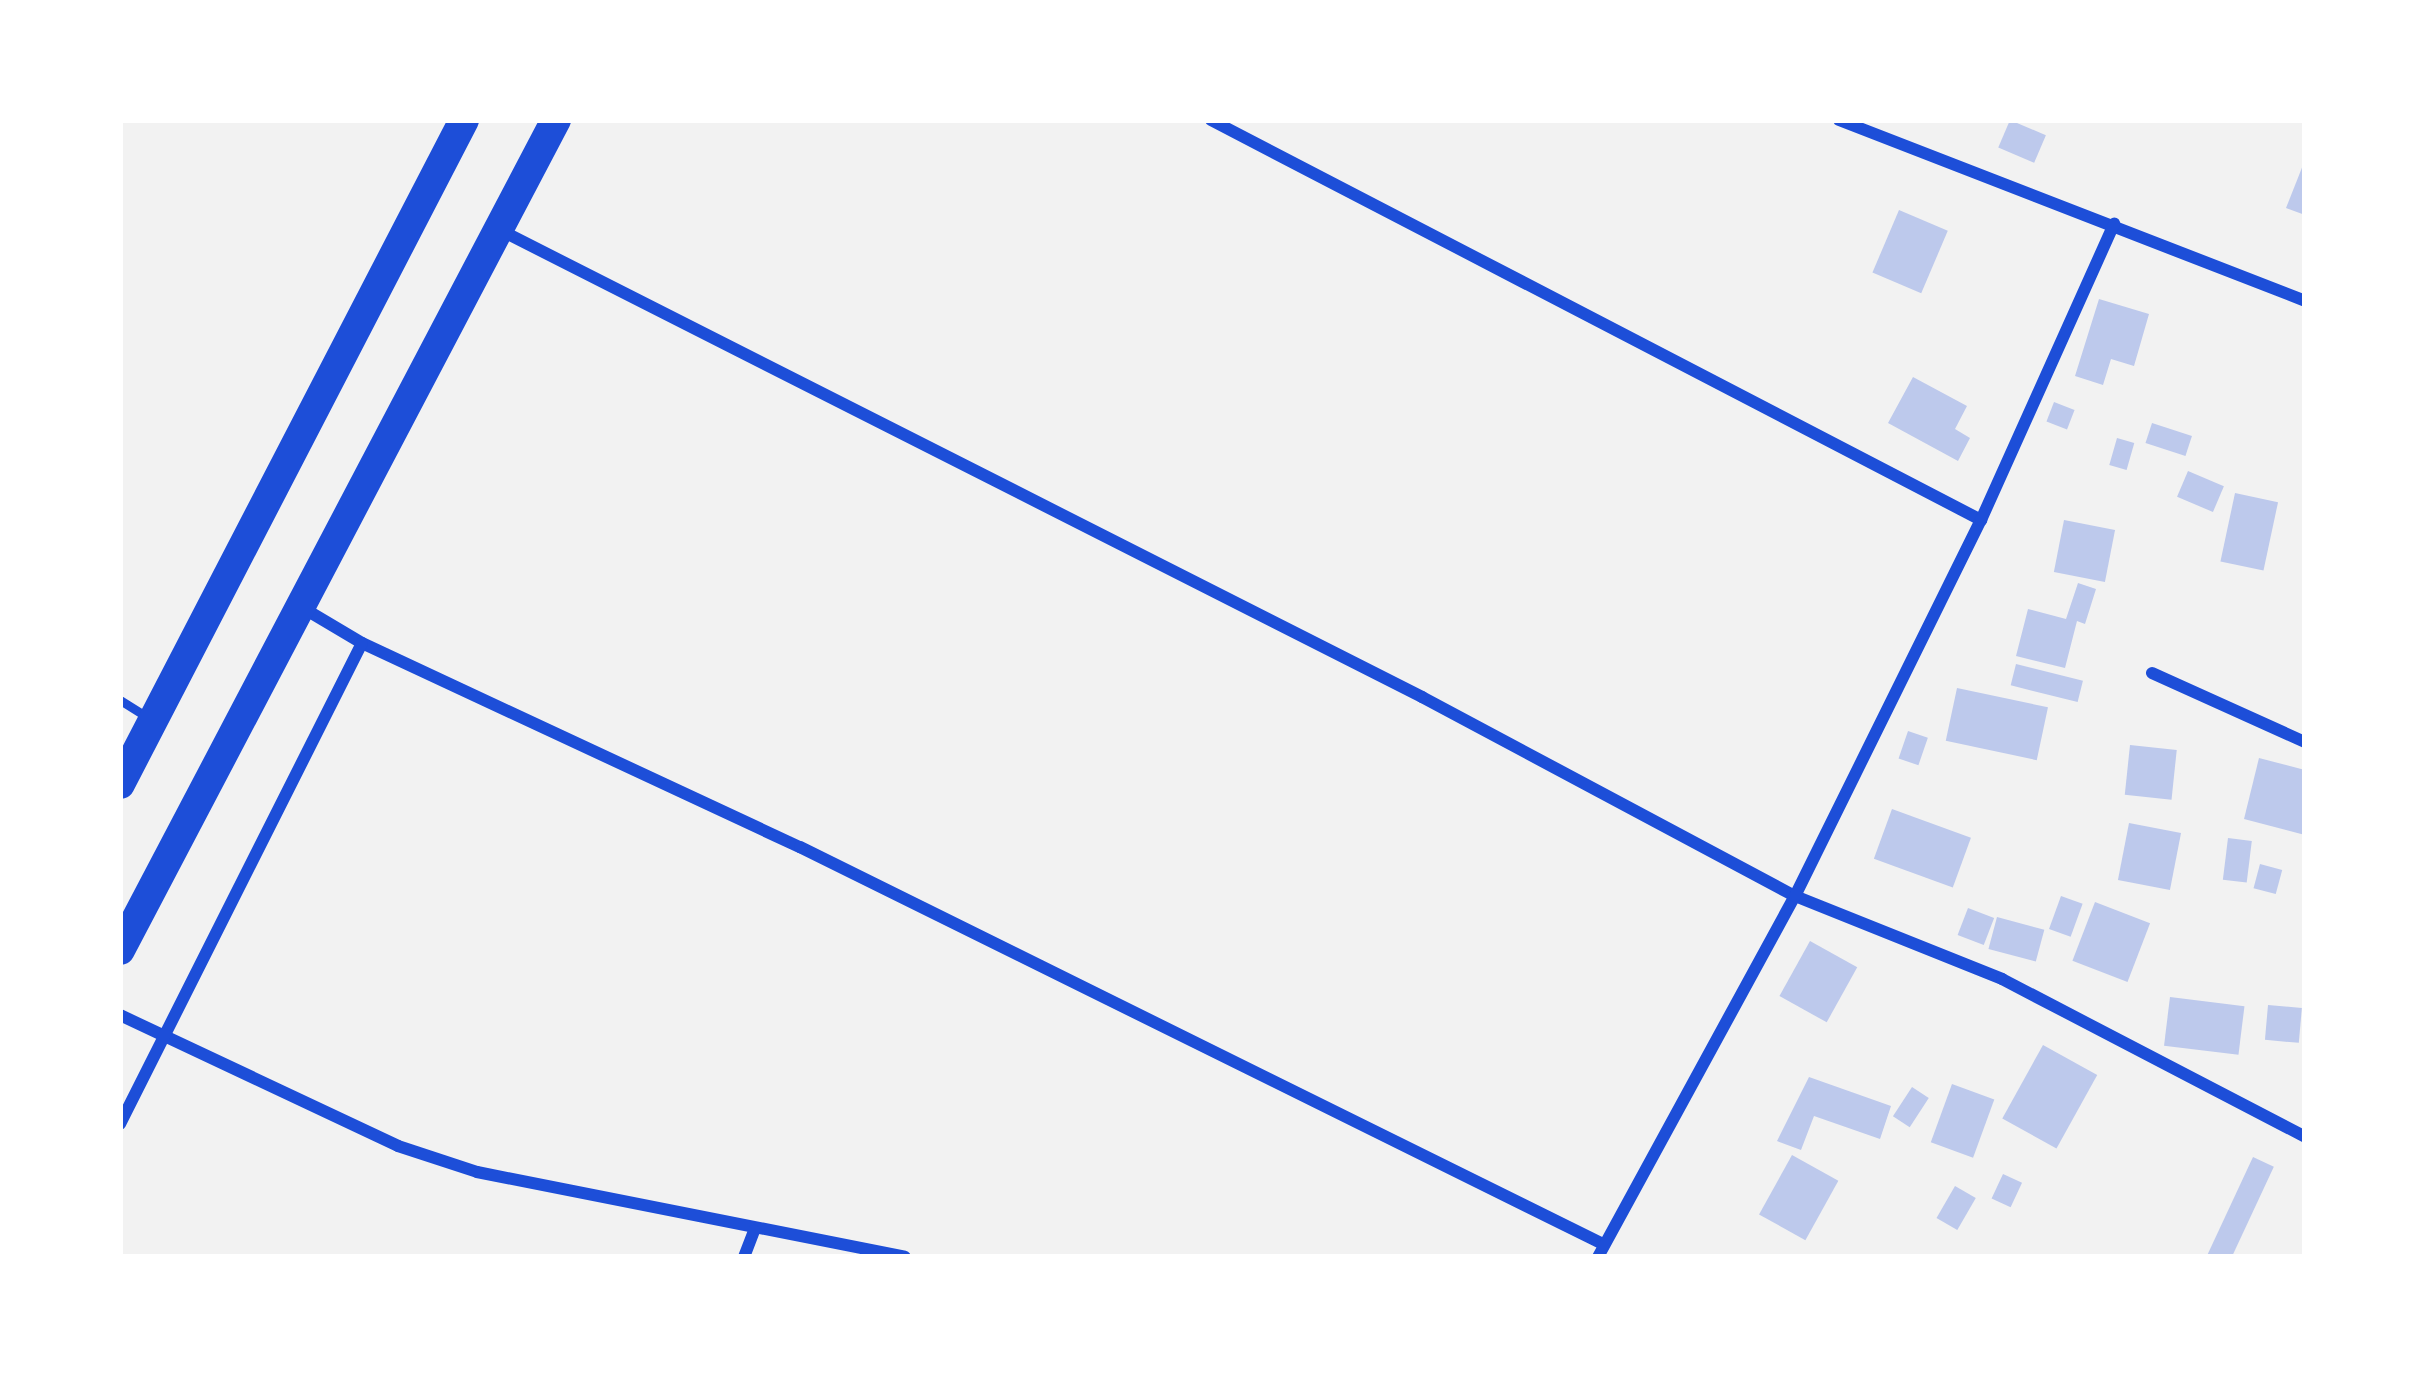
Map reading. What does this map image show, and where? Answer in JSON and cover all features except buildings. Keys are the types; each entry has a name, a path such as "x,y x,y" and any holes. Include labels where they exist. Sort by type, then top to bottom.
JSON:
{"main road":[{"path":"120,784 464,120"},
{"path":"120,950 297,604 556,120"}],"street":[{"path":"1211,120 1981,520"},
{"path":"1839,120 2305,301"},
{"path":"297,604 362,644 800,848 1600,1251 1795,896 1981,520 2114,224"},
{"path":"497,228 1422,697 1795,896 2002,979 2305,1137"},
{"path":"120,1124 362,644"},
{"path":"2152,673 2305,742"},
{"path":"120,1015 398,1146 477,1172 754,1231 905,1257"},
{"path":"744,1257 754,1231"}],"lane":[{"path":"120,700 152,720"}]}
